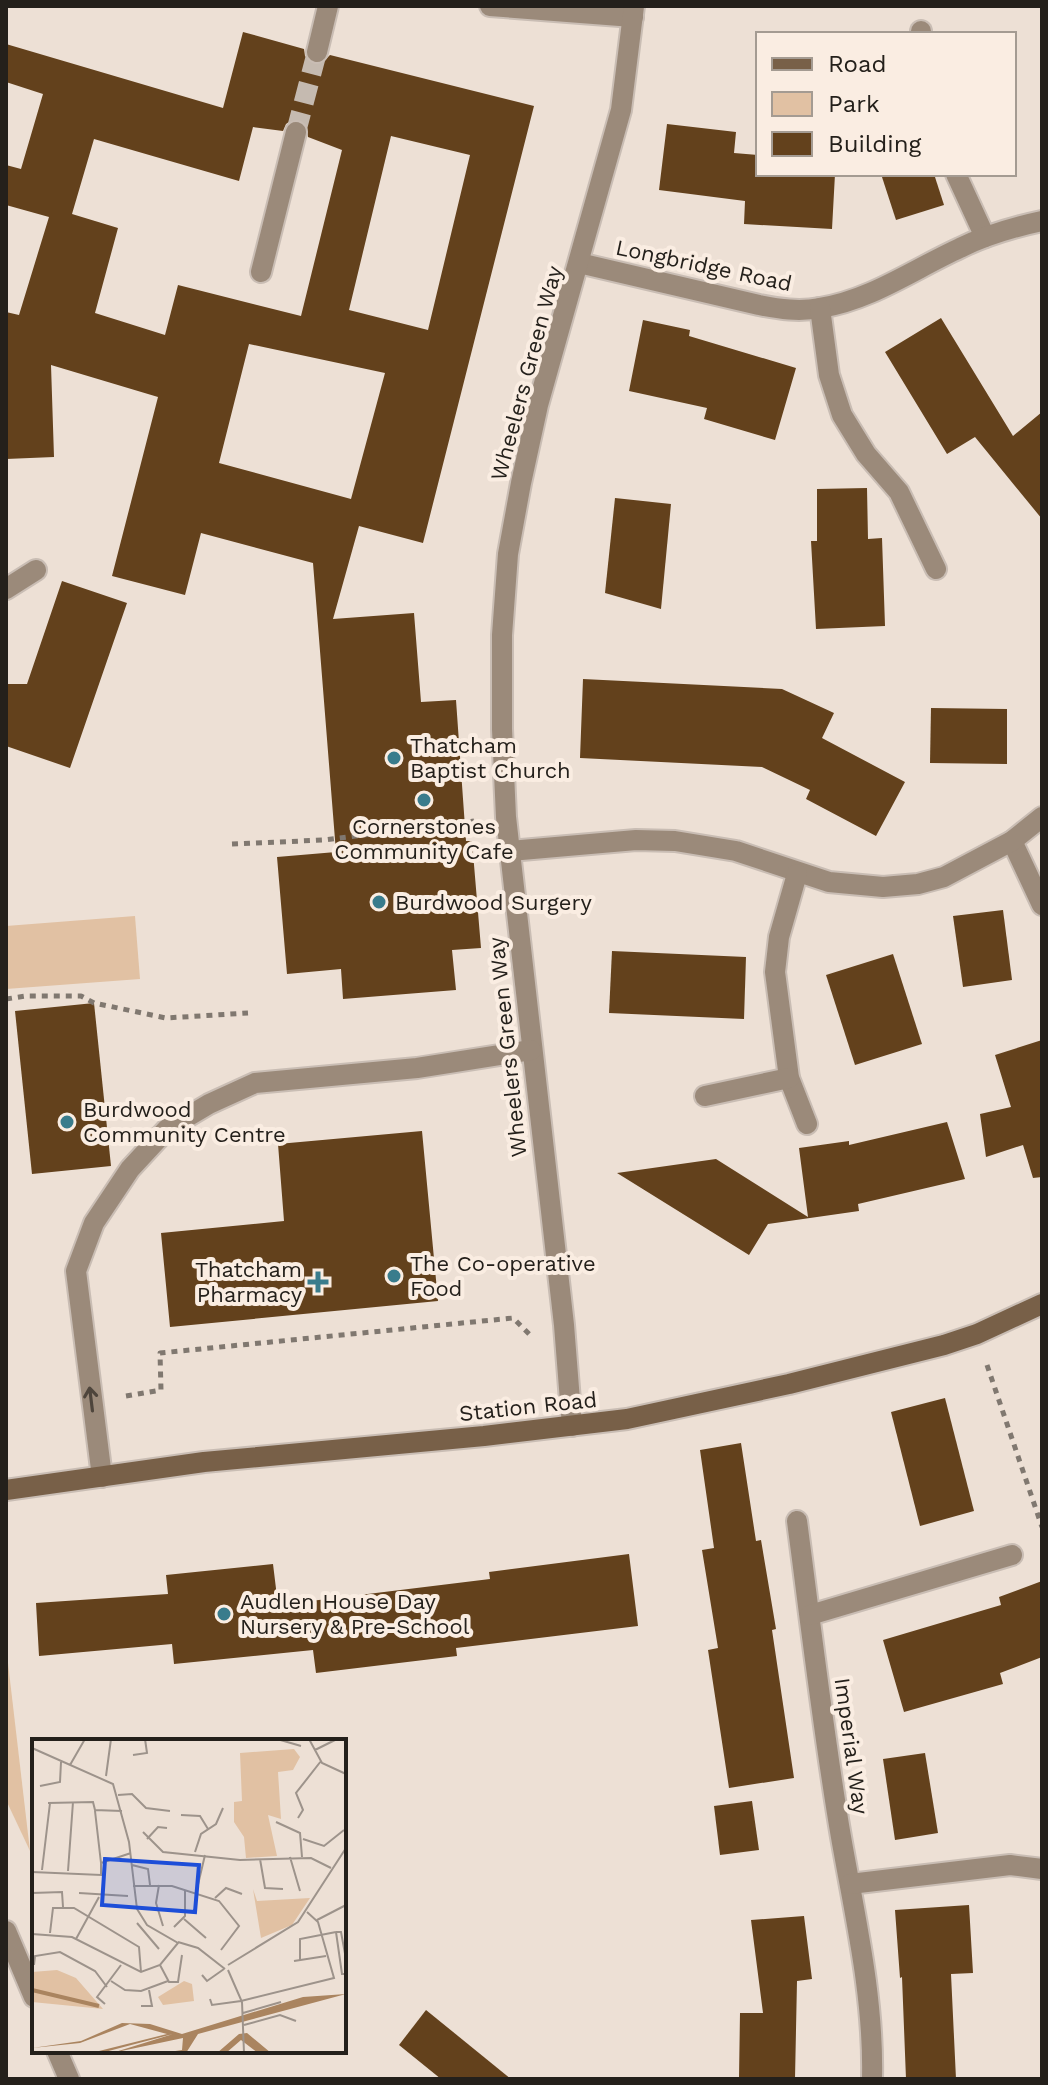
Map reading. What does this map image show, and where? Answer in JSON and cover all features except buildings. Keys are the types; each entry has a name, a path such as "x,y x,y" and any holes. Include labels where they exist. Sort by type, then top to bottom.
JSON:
{"street":[{"path":"317,52 328,6"},
{"path":"490,6 633,11"},
{"name":"Wheelers Green Way","path":"572,1426 564,1325 506,817 502,635 508,554 538,405 621,110 633,11"},
{"path":"261,272 296,132"},
{"path":"957,176 985,237"},
{"name":"Longbridge Road","path":"579,263 759,305 786,310 820,308 855,299 985,237 1042,221"},
{"path":"820,308 829,375 842,415 866,454 899,492 936,569"},
{"path":"6,589 36,570"},
{"path":"510,851 636,840 675,841 736,851 797,874 858,887 918,884 944,877 1012,841 1042,817"},
{"path":"1012,841 1042,905"},
{"path":"797,874 779,937 775,972 789,1078 807,1124"},
{"path":"102,1477 76,1271 94,1223 130,1169 167,1129 209,1104 255,1083 417,1068 531,1050"},
{"path":"705,1096 789,1078"},
{"name":"Station Road","path":"6,1490 204,1462 627,1419 929,1349 977,1334 1042,1304"},
{"name":"Imperial Way","path":"797,1521 841,1836 873,2034 872,2079"},
{"path":"810,1615 1012,1555"},
{"path":"850,1884 1010,1865 1042,1869"},
{"path":"6,1931 32,1992"},
{"path":"58,2053 69,2079"}],"path":[{"path":"232,844 324,840 506,817"},
{"path":"6,999 81,996 94,1003 166,1018 248,1013"},
{"path":"126,1396 161,1390 160,1353 513,1318 530,1337"},
{"path":"995,1387 1042,1527"}],"green space":[{"path":"135,916 140,979 6,989 6,926"},
{"path":"6,1646 30,1851 6,1800"}],"tunnel":[{"path":"296,132 317,52"}],"place":[{"name":"Thatcham Baptist Church","path":"394,758"},
{"name":"Cornerstones Community Cafe","path":"424,800"},
{"name":"Burdwood Surgery","path":"379,902"},
{"name":"Burdwood Community Centre","path":"67,1122"},
{"name":"The Co-operative Food","path":"394,1276"},
{"name":"Thatcham Pharmacy","path":"318,1282"},
{"name":"Audlen House Day Nursery & Pre-School","path":"224,1614"}]}
